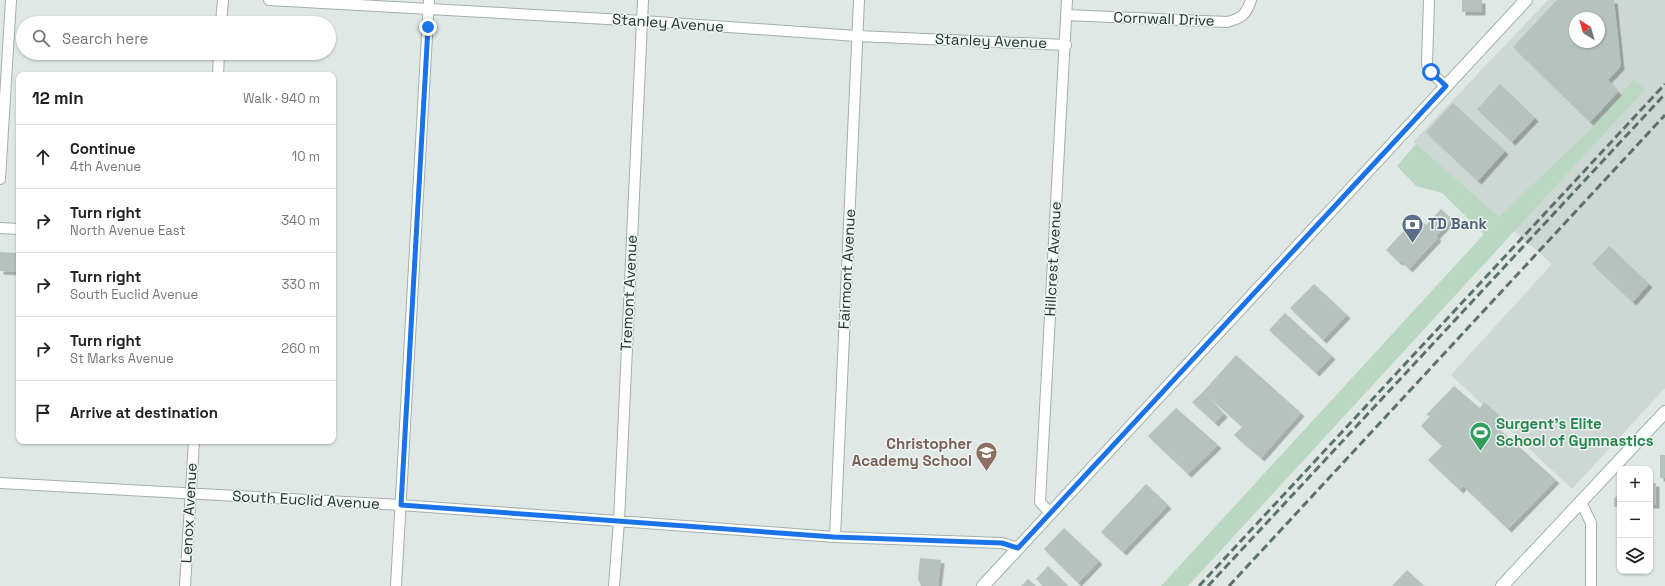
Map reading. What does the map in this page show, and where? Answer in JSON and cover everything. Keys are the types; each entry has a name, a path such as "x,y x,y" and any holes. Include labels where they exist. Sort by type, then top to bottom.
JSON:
{"main road":[{"path":"984,586 1526,0"},
{"path":"1502,586 1665,412"}],"street":[{"path":"0,179 11,0"},
{"path":"221,16 222,0"},
{"name":"Stanley Avenue","path":"269,0 429,5 857,36 1066,45"},
{"name":"Tremont Avenue","path":"614,586 643,0"},
{"name":"Fairmont Avenue","path":"834,537 859,0"},
{"name":"Hillcrest Avenue","path":"1050,513 1040,502 1066,45 1067,0"},
{"name":"Cornwall Drive","path":"1066,15 1227,22 1240,18 1248,10 1251,0"},
{"path":"1429,0 1427,64 1431,72 1446,86"},
{"path":"396,586 429,5"},
{"path":"218,72 219,60"},
{"path":"0,228 16,229"},
{"name":"Lenox Avenue","path":"185,586 194,444"},
{"name":"South Euclid Avenue","path":"0,483 401,505 834,537 1002,543 1018,548"},
{"path":"1581,502 1591,523 1591,586"}],"shaded area":[{"path":"1548,0 1665,0 1665,388 1572,489 1451,375 1552,264 1413,142"}],"green space":[{"path":"1633,80 1645,89 1188,586 1161,586 1484,234 1442,193 1416,186 1397,166 1416,144 1499,217 1590,130"}],"building":[{"path":"1462,0 1482,0 1482,12 1462,12"},
{"path":"1557,0 1614,0 1621,66 1608,80 1618,92 1590,122 1513,47"},
{"path":"1500,84 1535,118 1512,142 1477,109"},
{"path":"1453,103 1505,151 1478,181 1426,132"},
{"name":"TD Bank","path":"1441,209 1452,219 1436,236 1438,238 1409,269 1386,250 1417,217 1426,225"},
{"path":"1609,246 1649,284 1633,302 1592,264"},
{"path":"0,252 16,253 16,272 0,271"},
{"path":"1314,284 1347,315 1323,340 1290,308"},
{"path":"1285,313 1332,356 1316,373 1269,330"},
{"path":"1236,355 1301,413 1261,458 1234,435 1242,427 1206,394 1224,414 1215,423 1192,402"},
{"name":"Surgent's Elite School of Gymnastics","path":"1454,386 1480,408 1484,402 1505,421 1497,427 1556,480 1508,529 1463,486 1460,490 1428,460 1442,446 1421,426 1430,416 1426,415"},
{"path":"1176,408 1218,445 1188,474 1148,436"},
{"path":"1660,455 1665,455 1665,478 1660,478"},
{"path":"1653,483 1656,483 1656,505 1653,505"},
{"path":"1146,484 1168,505 1123,552 1101,532"},
{"path":"1617,496 1617,507 1614,507 1614,498"},
{"path":"1064,528 1099,561 1078,583 1044,549"},
{"path":"920,558 941,560 938,586 921,586 918,579"},
{"path":"1048,566 1068,586 1043,586 1036,579"},
{"path":"1407,570 1424,586 1392,586"},
{"path":"1028,579 1036,586 1021,586"}],"railway":[{"path":"1199,586 1665,84"},
{"path":"1208,586 1665,94"},
{"path":"1229,586 1665,115"}],"place":[{"name":"TD Bank","path":"1412,244"},
{"name":"Surgent's Elite School of Gymnastics","path":"1481,452"},
{"name":"Christopher Academy School","path":"987,472"}],"route":[{"path":"428,27 401,505 834,537 1002,543 1018,548 1446,86 1431,72"}]}
